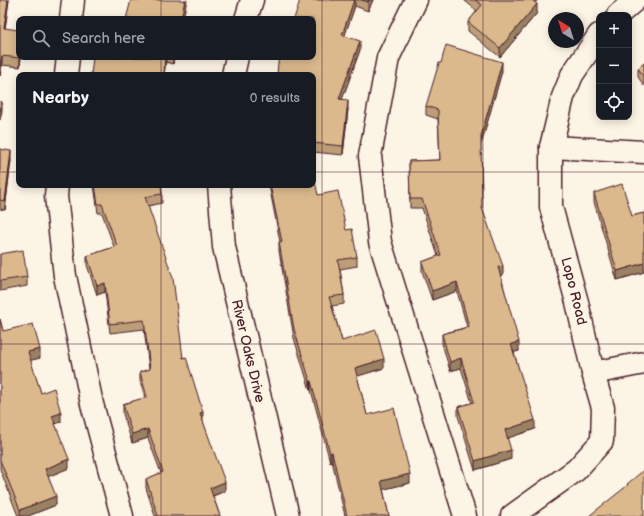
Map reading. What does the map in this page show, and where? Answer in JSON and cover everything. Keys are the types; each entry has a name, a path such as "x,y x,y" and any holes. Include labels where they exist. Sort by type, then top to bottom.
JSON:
{"street":[{"path":"71,16 73,0"},
{"path":"247,16 252,0"},
{"path":"416,0 388,58 370,156 380,242 465,516"},
{"path":"621,12 635,0"},
{"name":"Lopo Road","path":"512,516 576,470 602,441 603,408 593,373 577,302 551,207 551,147 563,97 572,75 596,39"},
{"path":"66,72 68,60"},
{"path":"234,72 236,60"},
{"path":"551,147 644,152"},
{"path":"57,188 56,196 65,276 92,404 122,516"},
{"name":"River Oaks Drive","path":"219,188 224,247 288,516"},
{"path":"593,373 644,363"}],"building":[{"path":"0,0 8,0 4,28 16,30 16,58 2,56 0,67"},
{"path":"131,0 185,0 182,16 127,16"},
{"path":"300,0 354,0 342,35 360,41 339,99 348,100 343,146 316,143 316,72 277,72 279,60 316,60 316,16 295,16"},
{"path":"475,0 532,0 537,4 500,48 468,22 482,5"},
{"path":"446,45 502,62 481,136 482,208 503,266 498,267 519,342 511,344 535,420 505,430 511,450 475,461 458,407 474,402 461,358 450,362 442,334 469,327 457,282 432,291 422,262 441,255 422,199 410,199 409,161 440,160 438,110 426,106"},
{"path":"93,60 165,60 164,72 91,72"},
{"path":"644,63 644,77 638,68"},
{"path":"0,149 11,151 5,201 0,200"},
{"path":"622,184 632,216 644,213 644,263 617,271 594,193"},
{"path":"316,186 318,195 338,191 346,230 352,229 357,257 338,260 344,295 329,297 342,341 376,330 384,359 355,368 367,415 394,408 410,474 381,481 389,516 347,516 332,452 330,453 311,381 294,329 279,242 282,242 271,188 316,188"},
{"path":"95,188 161,188 162,194 145,197 173,278 183,358 186,357 203,412 200,413 225,482 210,488 220,516 158,516 146,479 163,472 148,429 132,434 123,404 147,397 140,372 150,369 144,320 110,324 105,283 97,286 87,256 117,246 102,204 98,204"},
{"path":"23,250 27,277 0,281 0,254"},
{"path":"0,319 3,331 33,324 40,349 28,352 41,393 54,388 61,413 52,416 69,459 45,469 56,496 20,510 0,460"},
{"path":"644,470 644,516 589,516 628,485 627,484"}]}
